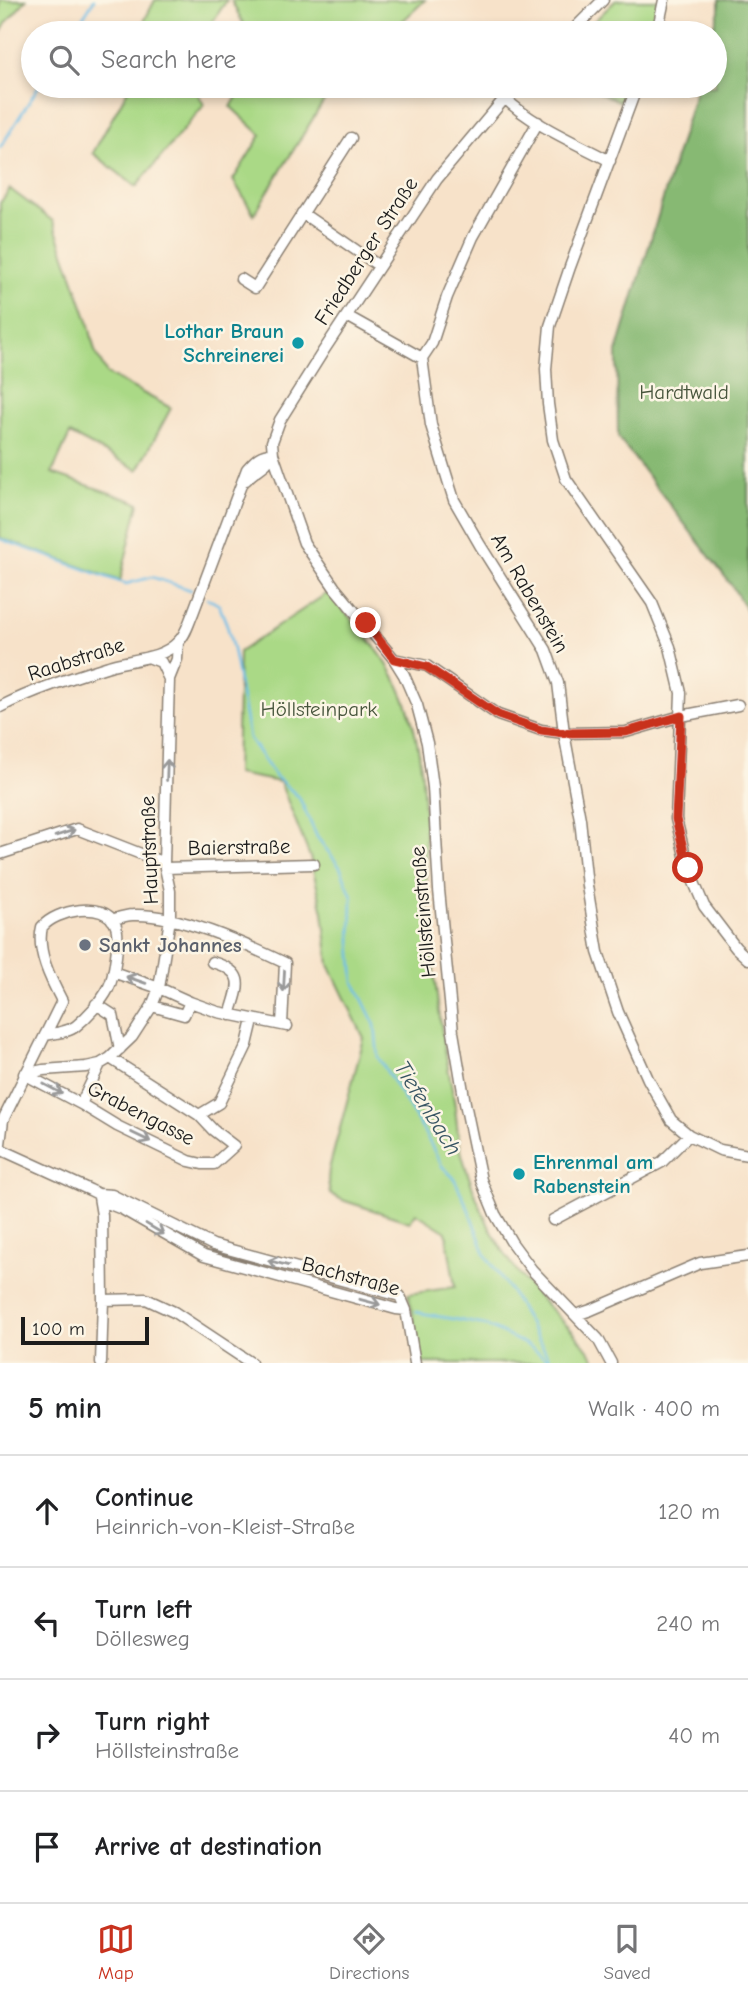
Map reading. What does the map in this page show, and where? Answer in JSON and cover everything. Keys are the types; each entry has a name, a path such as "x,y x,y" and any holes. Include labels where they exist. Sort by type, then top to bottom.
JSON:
{"street":[{"path":"582,21 603,0"},
{"path":"660,21 664,0"},
{"path":"505,98 538,122 610,160"},
{"name":"Friedberger Straße","path":"273,454 272,442 280,420 379,266 437,179 505,98"},
{"path":"633,98 550,326 546,369 548,404 554,440 566,479 652,603 670,647 681,693 676,819 688,868 704,906 736,948 748,959"},
{"path":"347,316 422,358 432,342 447,297 473,237 538,122"},
{"path":"242,279 255,288 351,138"},
{"path":"302,213 379,266"},
{"name":"Am Rabenstein","path":"422,358 431,425 454,500 546,650 558,683 598,952 618,1012 648,1079 671,1120 689,1135 720,1150 748,1155"},
{"path":"178,642 192,613 239,487 252,473 267,464 273,454"},
{"name":"Höllsteinstraße","path":"273,454 304,543 404,675 427,743 433,786 439,890 453,1032 481,1180 495,1214 512,1243 532,1270 598,1339 611,1363"},
{"name":"Raabstraße","path":"0,707 76,676 165,652 178,642"},
{"name":"Hauptstraße","path":"81,1104 105,1061 132,1037 152,1006 159,988 170,919 170,891 165,865 169,679 177,659 178,642"},
{"path":"147,657 161,662 169,679"},
{"path":"394,659 427,667 498,715 541,730 564,733 626,732 681,716 738,705"},
{"path":"0,854 77,830 165,865"},
{"name":"Baierstraße","path":"165,865 314,864"},
{"path":"0,1146 1,1120 62,1001 48,970 41,944 42,927 50,919 82,910 100,913 112,919 133,915 170,919 233,940 285,963 285,1026 230,1015 113,972"},
{"path":"45,1035 75,1028 109,987 118,944 112,919"},
{"path":"212,962 224,965 239,980 230,1015"},
{"path":"152,1006 184,1015 190,1002"},
{"path":"96,1004 113,1016 120,1049"},
{"path":"24,1074 86,1067 105,1061 199,1115 219,1103 247,1045 253,1020"},
{"name":"Grabengasse","path":"24,1074 117,1126 190,1161 214,1164 234,1146 199,1115"},
{"path":"553,1220 662,1162 689,1135"},
{"name":"Bachstraße","path":"0,1146 98,1194 107,1203 204,1256 406,1310 415,1363"},
{"path":"98,1194 102,1215 102,1363"},
{"path":"576,1315 700,1263 748,1256"},
{"path":"103,1300 146,1299 174,1312 251,1363"}],"green space":[{"path":"0,0 26,0 0,34"},
{"path":"155,0 227,0 213,21 144,21"},
{"path":"231,0 425,0 403,21 242,21"},
{"path":"616,0 658,0 655,21 594,21"},
{"name":"Hardtwald","path":"719,0 748,0 748,613 732,586 618,437 617,352 693,98 727,98 727,21 716,21"},
{"path":"123,98 200,98 204,105 136,187 93,153"},
{"path":"236,98 326,98 254,214 233,180 261,135 231,107"},
{"path":"612,98 625,98 623,103"},
{"path":"10,189 53,221 88,321 95,351 107,374 171,408 138,470 70,434 52,473 139,503 120,581 0,538 0,203"},
{"name":"Höllsteinpark","path":"335,588 329,594 383,658 397,682 415,733 423,787 427,895 434,972 459,1144 469,1178 492,1232 512,1264 538,1296 577,1336 597,1363 423,1363 408,1294 455,1287 446,1232 416,1213 410,1222 330,1194 329,1169 364,1038 329,965 323,912 310,857 280,782 236,774 239,652"}],"waterway":[{"path":"81,21 94,0"},
{"path":"0,148 31,98"},
{"name":"Tiefenbach","path":"0,539 126,584 152,577 191,590"},
{"name":"Tiefenbach","path":"207,598 219,605 227,625 249,738 275,776 299,797 317,837 340,867 352,896 354,982 375,1025 378,1057 442,1166 454,1178 486,1256 509,1289 552,1363"},
{"path":"416,1312 485,1325 529,1346 549,1360"}],"place":[{"name":"Lothar Braun Schreinerei","path":"298,343"},
{"name":"Sankt Johannes","path":"85,945"},
{"name":"Ehrenmal am Rabenstein","path":"519,1174"}],"route":[{"path":"366,623 394,659 427,667 498,715 541,730 564,733 626,732 681,716 676,819 688,868"}]}
